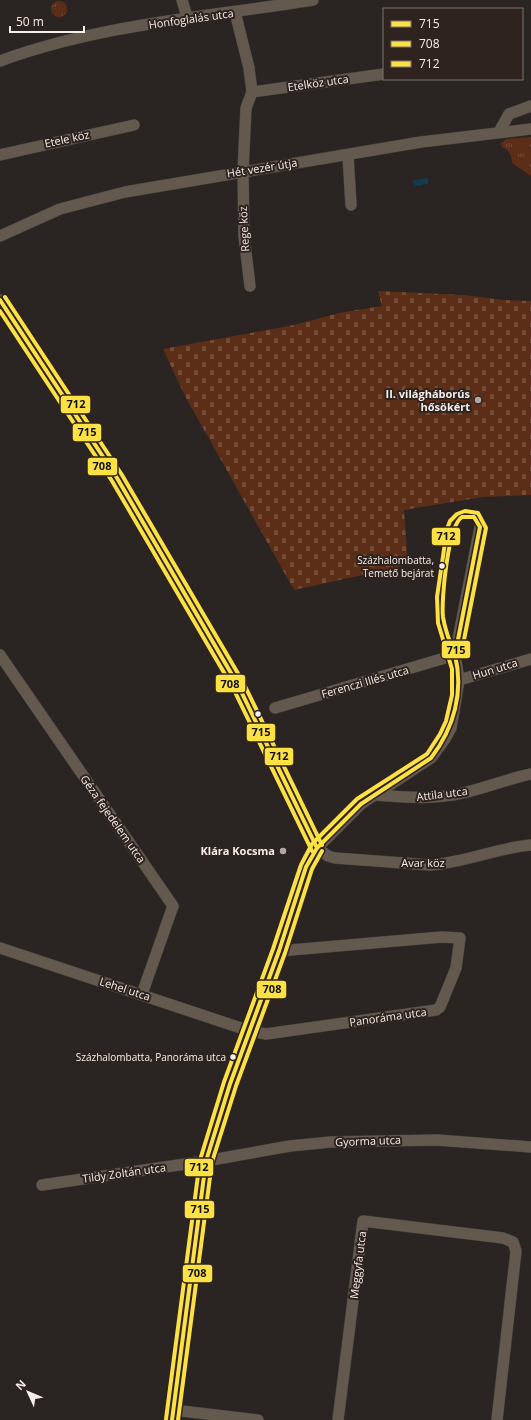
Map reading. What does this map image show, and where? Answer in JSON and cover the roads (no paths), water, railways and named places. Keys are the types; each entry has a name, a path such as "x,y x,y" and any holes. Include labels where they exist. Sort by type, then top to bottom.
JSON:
{"street":[{"path":"182,0 187,17"},
{"name":"Honfoglalás utca","path":"0,62 52,45 96,34 187,17 235,12 314,0"},
{"path":"235,12 249,68 252,92"},
{"name":"Etelköz utca","path":"252,92 383,74"},
{"name":"Rege köz","path":"250,286 244,236 243,171 246,108 252,92"},
{"path":"499,132 509,114 531,106"},
{"name":"Etele köz","path":"0,155 50,142 134,125"},
{"name":"Hét vezér útja","path":"0,236 60,209 125,192 243,171 499,132 531,129"},
{"path":"348,155 351,205"},
{"path":"0,300 18,331 113,472 238,685 317,848"},
{"path":"258,1420 172,1415 206,1162 215,1130 279,951 306,867 317,848 361,804 420,766 439,748 451,728 459,680 455,656 480,527"},
{"name":"Géza fejedelem utca","path":"0,655 173,906 142,994"},
{"name":"Ferenczi Illés utca","path":"275,708 455,656"},
{"name":"Hun utca","path":"459,680 531,659"},
{"name":"Attila utca","path":"374,795 425,798 462,793 507,778 531,774"},
{"name":"Avar köz","path":"317,848 328,856 335,858 430,865 444,864 508,847 531,845"},
{"name":"Panoráma utca","path":"250,1030 266,1034 436,1010 440,1007 456,968 460,938 442,937 279,951"},
{"name":"Lehel utca","path":"0,948 250,1030"},
{"name":"Gyorma utca","path":"206,1162 290,1146 381,1140 437,1140 531,1147"},
{"name":"Tildy Zoltán utca","path":"42,1184 206,1162"},
{"name":"Meggyfa utca","path":"338,1420 363,1221 503,1238 513,1242 516,1251 497,1420"}],"water":[{"path":"428,178 428,184 414,186 413,180"}],"place":[{"name":"II. világháborús hősökért","path":"478,400"},
{"name":"Százhalombatta, Temető bejárat","path":"442,566"},
{"name":"Klára Kocsma","path":"283,851"},
{"name":"Százhalombatta, Panoráma utca","path":"233,1057"}]}
